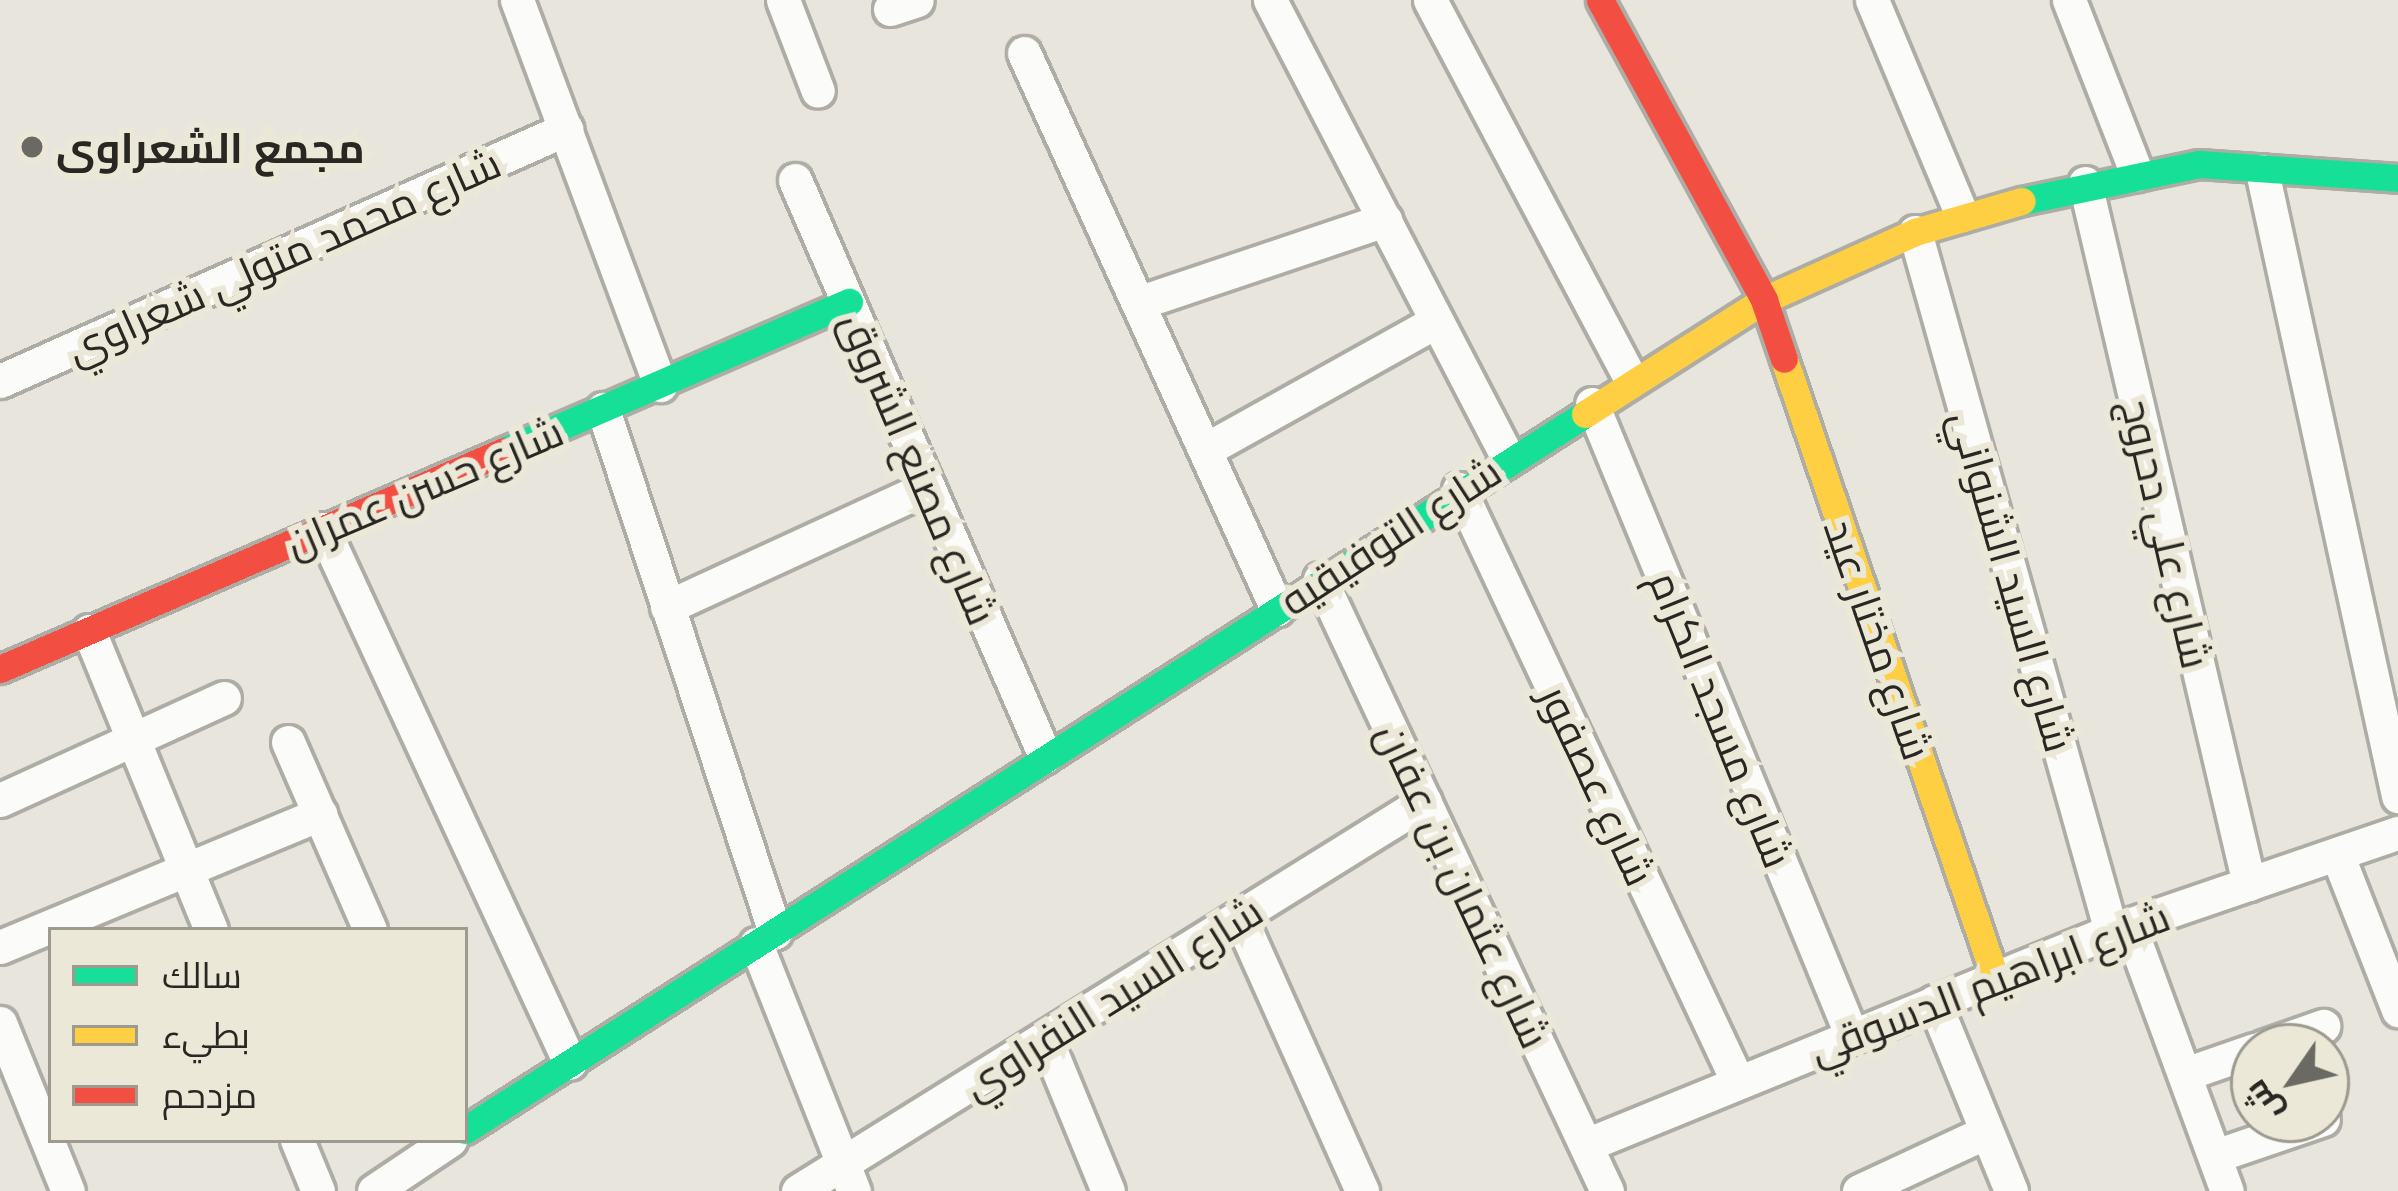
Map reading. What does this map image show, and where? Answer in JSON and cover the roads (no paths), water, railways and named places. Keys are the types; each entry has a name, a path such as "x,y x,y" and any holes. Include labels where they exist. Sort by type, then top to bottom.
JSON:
{"street":[{"path":"518,0 660,385"},
{"path":"783,0 818,92"},
{"path":"1270,0 1508,458"},
{"path":"1430,0 1631,380"},
{"name":"شارع مختار عيد","path":"1600,0 1764,300 1995,977"},
{"path":"1872,0 1962,215"},
{"path":"2080,2 2137,174"},
{"path":"1024,53 1277,609"},
{"name":"شارع محمد متولي شعراوي","path":"0,381 566,129"},
{"name":"شارع التوفيقيه","path":"468,1128 1592,404 1764,300 1915,232 2085,183 2199,164 2398,178"},
{"path":"2262,170 2398,796"},
{"name":"شارع مصنع الشروق","path":"795,180 1045,756"},
{"name":"شارع علي دحروج","path":"2085,183 2249,884"},
{"path":"1138,303 1385,220"},
{"name":"شارع السيد الشنواني","path":"1915,232 2120,928 2185,1074 2227,1191"},
{"name":"شارع حسن عمران","path":"0,669 848,302"},
{"path":"1205,450 1437,321"},
{"name":"شارع مسجد الكرام","path":"1592,404 1851,1034"},
{"path":"603,409 765,938 849,1177"},
{"path":"667,608 928,487"},
{"name":"شارع عصفور","path":"1459,489 1737,1080"},
{"path":"323,529 570,1064"},
{"name":"شارع عثمان بن عفان","path":"1320,579 1607,1191"},
{"path":"89,631 210,927"},
{"path":"0,800 224,698"},
{"path":"288,742 369,927"},
{"name":"شارع السيد النفراوي","path":"798,1191 849,1177 1046,1040 1425,801"},
{"path":"48,927 320,814"},
{"name":"شارع ابراهيم الدسوقي","path":"1586,1145 2120,928 2398,833"},
{"path":"2337,854 2398,1010"},
{"path":"1240,918 1362,1191"},
{"path":"0,947 48,927"},
{"path":"1934,1002 2011,1191"},
{"path":"1,1031 48,1116"},
{"path":"1046,1040 1108,1191"},
{"path":"2185,1074 2230,1058"},
{"path":"1858,1191 1986,1132"},
{"path":"298,1143 317,1191"},
{"path":"374,1191 446,1143"},
{"path":"2215,1156 2253,1143"},
{"path":"64,1145 68,1191"}],"place":[{"name":"مجمع الشعراوى","path":"32,147"}]}
